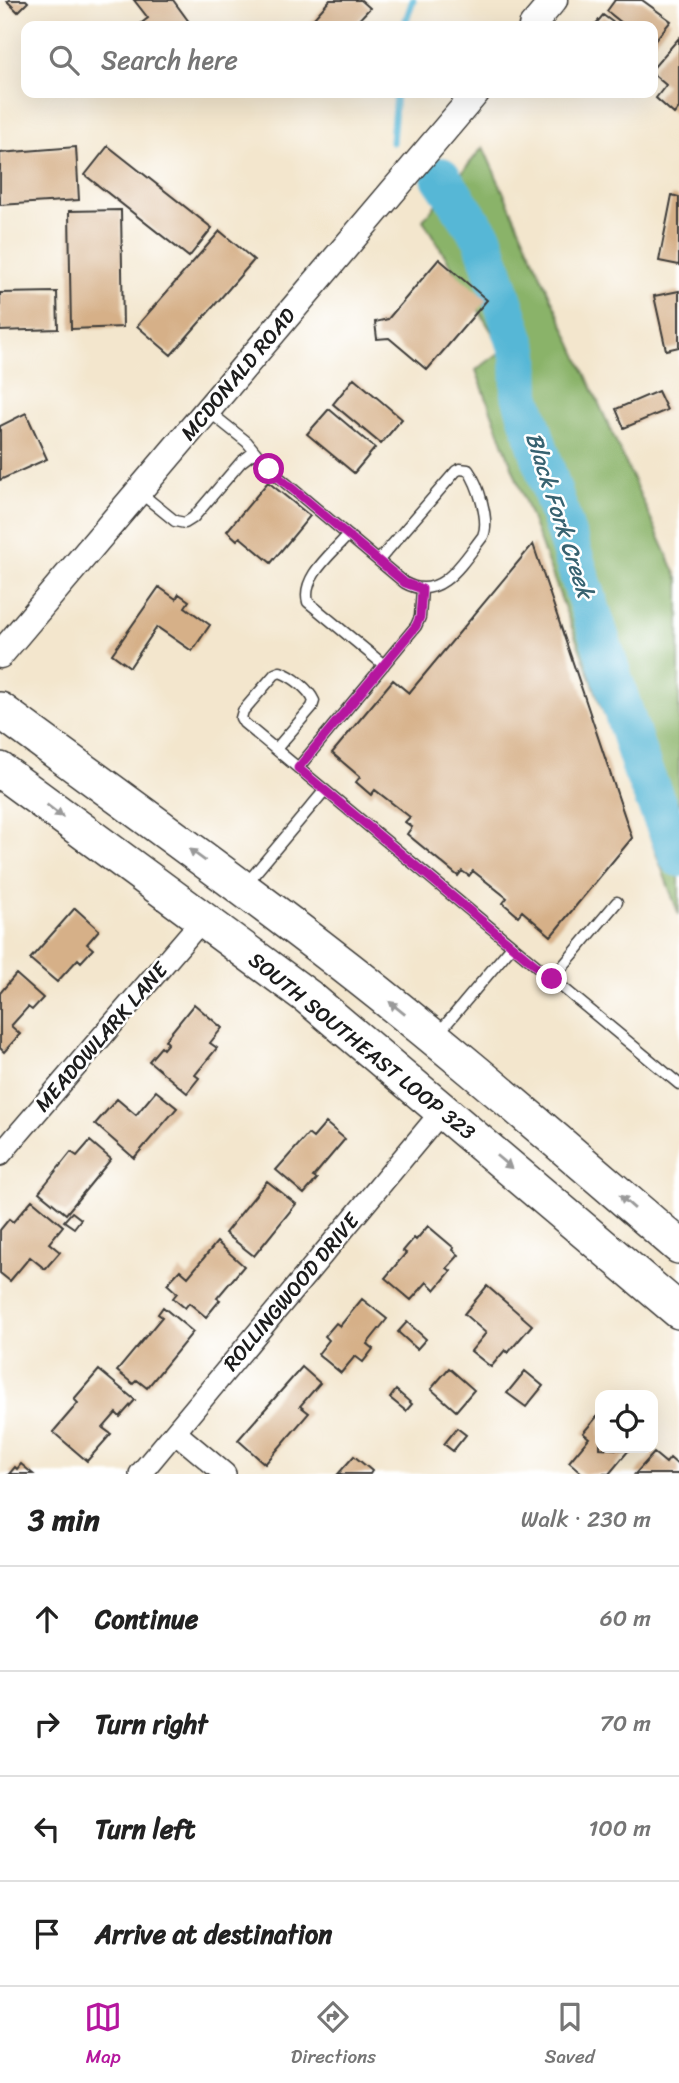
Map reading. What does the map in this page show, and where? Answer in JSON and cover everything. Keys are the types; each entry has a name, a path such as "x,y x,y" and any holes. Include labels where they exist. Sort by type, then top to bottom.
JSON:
{"highway":[{"path":"0,710 320,947 435,1038 679,1247"},
{"name":"SOUTH SOUTHEAST LOOP 323","path":"0,770 308,997 679,1311"}],"street":[{"path":"536,21 554,0"},
{"name":"MCDONALD ROAD","path":"0,655 472,98"},
{"name":"MEADOWLARK LANE","path":"0,1155 202,920"},
{"name":"ROLLINGWOOD DRIVE","path":"139,1474 443,1110"},
{"path":"175,1432 225,1474"}],"lane":[{"path":"207,410 247,442 269,469 405,583 422,589 439,586 448,579 483,536 486,519 471,472 460,469 456,471 379,560"},
{"path":"138,491 175,521 185,523 241,461 254,452"},
{"path":"348,535 309,582 306,592 308,602 384,665"},
{"path":"298,768 416,626 420,617 422,589"},
{"path":"275,749 312,707 314,701 311,695 280,672 275,674 243,711 241,718 275,749 679,1084"},
{"path":"242,889 325,790"},
{"path":"552,979 617,902"},
{"path":"435,1038 512,946"}],"green space":[{"path":"483,147 679,581 679,915 476,370 503,350 423,220"}],"building":[{"path":"134,0 173,0 188,21 144,21 148,18"},
{"path":"330,0 361,0 370,8 358,21 311,21"},
{"path":"615,0 642,0 671,21 658,37 658,21 620,21 607,11"},
{"path":"7,1 28,2 18,12"},
{"path":"603,15 611,21 598,21"},
{"path":"679,38 679,108 674,114 656,98 666,85 658,78 658,62"},
{"path":"108,146 212,228 189,257 85,175"},
{"path":"76,147 79,200 0,205 0,153"},
{"path":"672,195 679,197 679,265 659,261"},
{"path":"121,210 123,327 71,329 69,211"},
{"path":"220,231 254,260 171,355 137,326"},
{"path":"439,259 487,300 427,370 389,338 377,339 375,322 388,319"},
{"path":"679,291 679,347 666,350 654,296"},
{"path":"57,292 58,329 0,331 0,293"},
{"path":"354,378 402,419 381,444 333,404"},
{"path":"658,391 667,410 624,428 616,409"},
{"path":"329,409 375,448 354,473 307,434"},
{"path":"26,413 47,459 0,480 0,426"},
{"path":"268,482 310,516 271,563 240,537 237,540 227,531"},
{"path":"533,544 632,838 551,936 522,911 518,916 503,903 507,898 473,871 469,876 462,871 458,876 407,834 412,827 405,822 410,817 375,790 371,795 356,782 360,777 332,753 393,680 409,693"},
{"path":"159,587 176,599 179,594 189,601 185,607 210,625 192,651 157,627 130,667 112,654"},
{"path":"75,908 99,930 87,944 93,949 81,962 78,959 57,982 30,959"},
{"path":"16,974 43,998 32,1010 28,1007 11,1026 20,1034 4,1052 0,1048 0,993"},
{"path":"194,1004 222,1028 210,1043 217,1048 195,1075 199,1078 187,1093 149,1061 168,1043 165,1040"},
{"path":"156,1091 177,1108 134,1158 95,1124 117,1099 136,1115"},
{"path":"326,1123 345,1139 313,1177 317,1179 304,1194 276,1170 308,1134 313,1138"},
{"path":"90,1141 111,1159 66,1214 39,1192 71,1152 77,1156"},
{"path":"267,1181 296,1204 254,1256 225,1233"},
{"path":"32,1200 63,1226 49,1243 60,1252 45,1269 30,1257 10,1281 0,1273 0,1230 9,1219 13,1222"},
{"path":"72,1212 81,1219 74,1228 64,1221"},
{"path":"428,1226 459,1255 447,1268 451,1271 435,1290 427,1282 411,1300 385,1278 406,1253 403,1251"},
{"path":"217,1242 244,1266 217,1298 220,1300 206,1317 189,1303 185,1308 173,1298 177,1293 167,1284 180,1270 188,1277"},
{"path":"487,1286 532,1325 508,1353 505,1350 491,1367 471,1351 486,1333 464,1314"},
{"path":"362,1299 387,1319 367,1344 373,1349 363,1362 355,1356 341,1373 318,1354 329,1340 325,1336 336,1323 340,1326"},
{"path":"163,1307 193,1332 147,1388 137,1380 133,1384 117,1371 162,1317 158,1314"},
{"path":"407,1322 426,1339 417,1349 398,1332"},
{"path":"302,1367 320,1383 300,1406 309,1413 265,1464 238,1440"},
{"path":"449,1368 474,1390 456,1411 431,1389"},
{"path":"99,1370 135,1400 120,1417 116,1413 103,1428 111,1434 87,1461 53,1432 78,1403 74,1399"},
{"path":"525,1371 543,1386 526,1407 507,1393"},
{"path":"396,1390 412,1404 406,1411 390,1398"},
{"path":"595,1419 595,1453 626,1453 609,1474 583,1474 569,1462 589,1438 583,1433"},
{"path":"457,1428 466,1435 453,1451 444,1444"},
{"path":"654,1453 666,1463 670,1458 679,1466 679,1474 635,1474"},
{"path":"354,1456 372,1471 370,1474 338,1474"},
{"path":"21,1464 33,1474 9,1474 15,1467 17,1469"}],"waterway":[{"name":"Black Fork Creek","path":"406,21 413,0"},
{"name":"Black Fork Creek","path":"392,142 396,98"},
{"name":"Black Fork Creek","path":"441,177 483,239 520,354 521,395 642,769 679,857"}],"route":[{"path":"269,469 405,583 422,589 420,617 410,635 298,768 552,979"}]}
